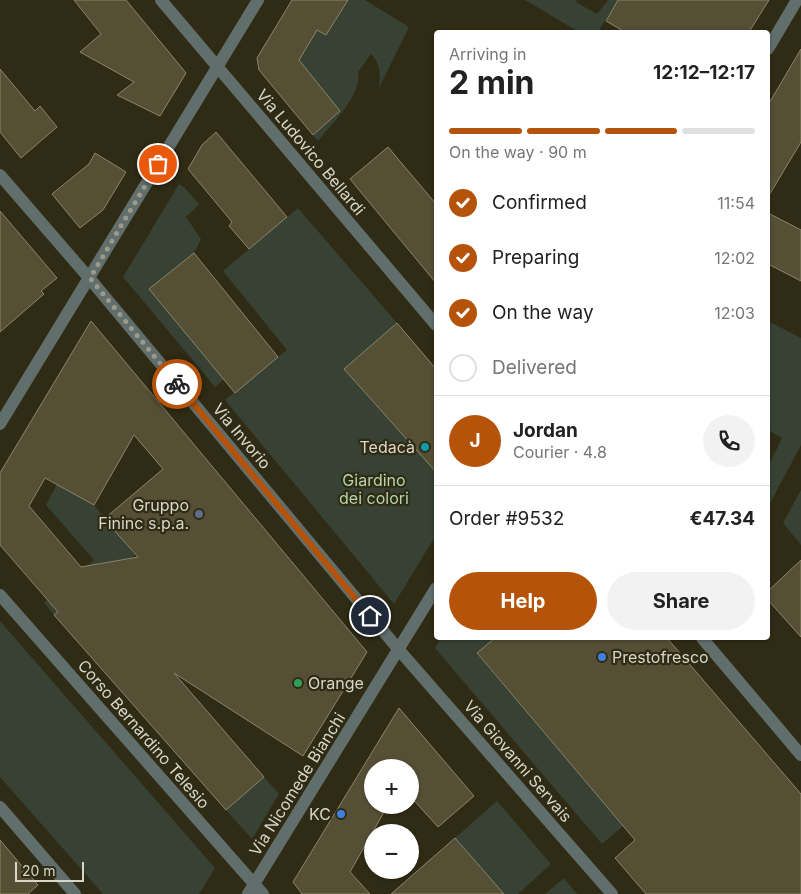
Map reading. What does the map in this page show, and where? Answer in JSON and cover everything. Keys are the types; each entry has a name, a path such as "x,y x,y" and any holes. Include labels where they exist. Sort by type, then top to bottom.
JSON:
{"street":[{"name":"Via Ludovico Bellardi","path":"161,0 434,323"},
{"path":"0,424 258,0"},
{"path":"770,46 798,0"},
{"name":"Via Invorio","path":"0,175 90,278 399,650"},
{"name":"Via Nicomede Bianchi","path":"251,889 434,591"},
{"name":"Corso Bernardino Telesio","path":"0,595 251,889 263,894"},
{"path":"704,640 801,755"},
{"name":"Via Giovanni Servais","path":"399,650 612,894"},
{"path":"0,807 75,894"}],"green space":[{"path":"348,0 365,0 409,27 379,88 380,74 371,54 358,72 356,90 345,109 318,141 313,135 340,111 299,60 317,30 326,35"},
{"path":"525,0 577,0 576,2 597,14 608,0 618,0 599,30 576,30"},
{"path":"179,184 199,204 186,217 201,239 194,253 149,289 224,379 215,387 123,277"},
{"name":"Giardino dei colori","path":"298,208 397,323 344,369 434,470 434,538 394,604 225,400 287,350 223,271"},
{"path":"770,322 801,338 801,445 770,503 770,463 782,438 770,431"},
{"path":"57,484 94,505 135,555 131,558 97,564 94,582 54,615 44,603 94,560 46,505"},
{"path":"801,490 801,545 783,523"},
{"path":"0,621 215,868 199,894 103,894 0,777"},
{"path":"440,640 493,640 477,654 623,826 602,844 435,648"},
{"path":"264,777 279,794 252,839 226,810"},
{"path":"497,801 551,864 518,894 504,894 455,838"},
{"path":"564,878 577,894 545,894"}],"building":[{"path":"74,0 126,0 186,73 160,116 117,95 134,82 80,52 101,34"},
{"path":"292,0 348,0 326,35 317,30 299,60 340,111 313,135 259,70 257,58"},
{"path":"618,0 769,0 750,30 622,30 606,21"},
{"path":"801,49 801,142 770,194 770,102"},
{"path":"0,69 35,111 40,106 57,127 21,158 0,132"},
{"path":"216,132 287,217 249,249 229,226 232,222 188,169 202,145"},
{"path":"388,147 434,202 434,281 350,179"},
{"path":"95,153 126,172 103,210 80,228 52,194 89,164"},
{"path":"0,211 57,278 41,291 44,294 0,332"},
{"path":"770,214 801,230 801,281 770,265"},
{"path":"194,253 278,357 235,393 149,289"},
{"path":"91,321 367,652 303,756 174,673 264,777 226,810 54,615 58,612 0,545 0,473","holes":["134,435 163,469 104,519 138,557 81,567 29,506 45,478 94,505"]},
{"path":"397,323 434,367 434,470 344,369"},
{"path":"801,560 801,637 770,602 770,589"},
{"path":"493,640 669,640 801,794 801,894 646,894 615,858 635,840 477,653"},
{"path":"399,708 474,796 438,827 419,806 419,759 368,759"},
{"path":"364,765 364,814 383,814 377,824 364,824 364,847 350,872 370,894 302,894 293,882"},
{"path":"455,838 504,894 391,894 408,879 419,879 419,870"},
{"path":"0,840 38,885 28,894 0,894"}],"way so far":[{"path":"158,164 90,278 177,384"}],"place":[{"name":"Tedacà","path":"425,447"},
{"name":"Gruppo Fininc s.p.a.","path":"199,514"},
{"name":"Prestofresco","path":"602,657"},
{"name":"Orange","path":"298,683"},
{"name":"KC","path":"341,814"}],"route":[{"path":"177,384 370,616"}]}
